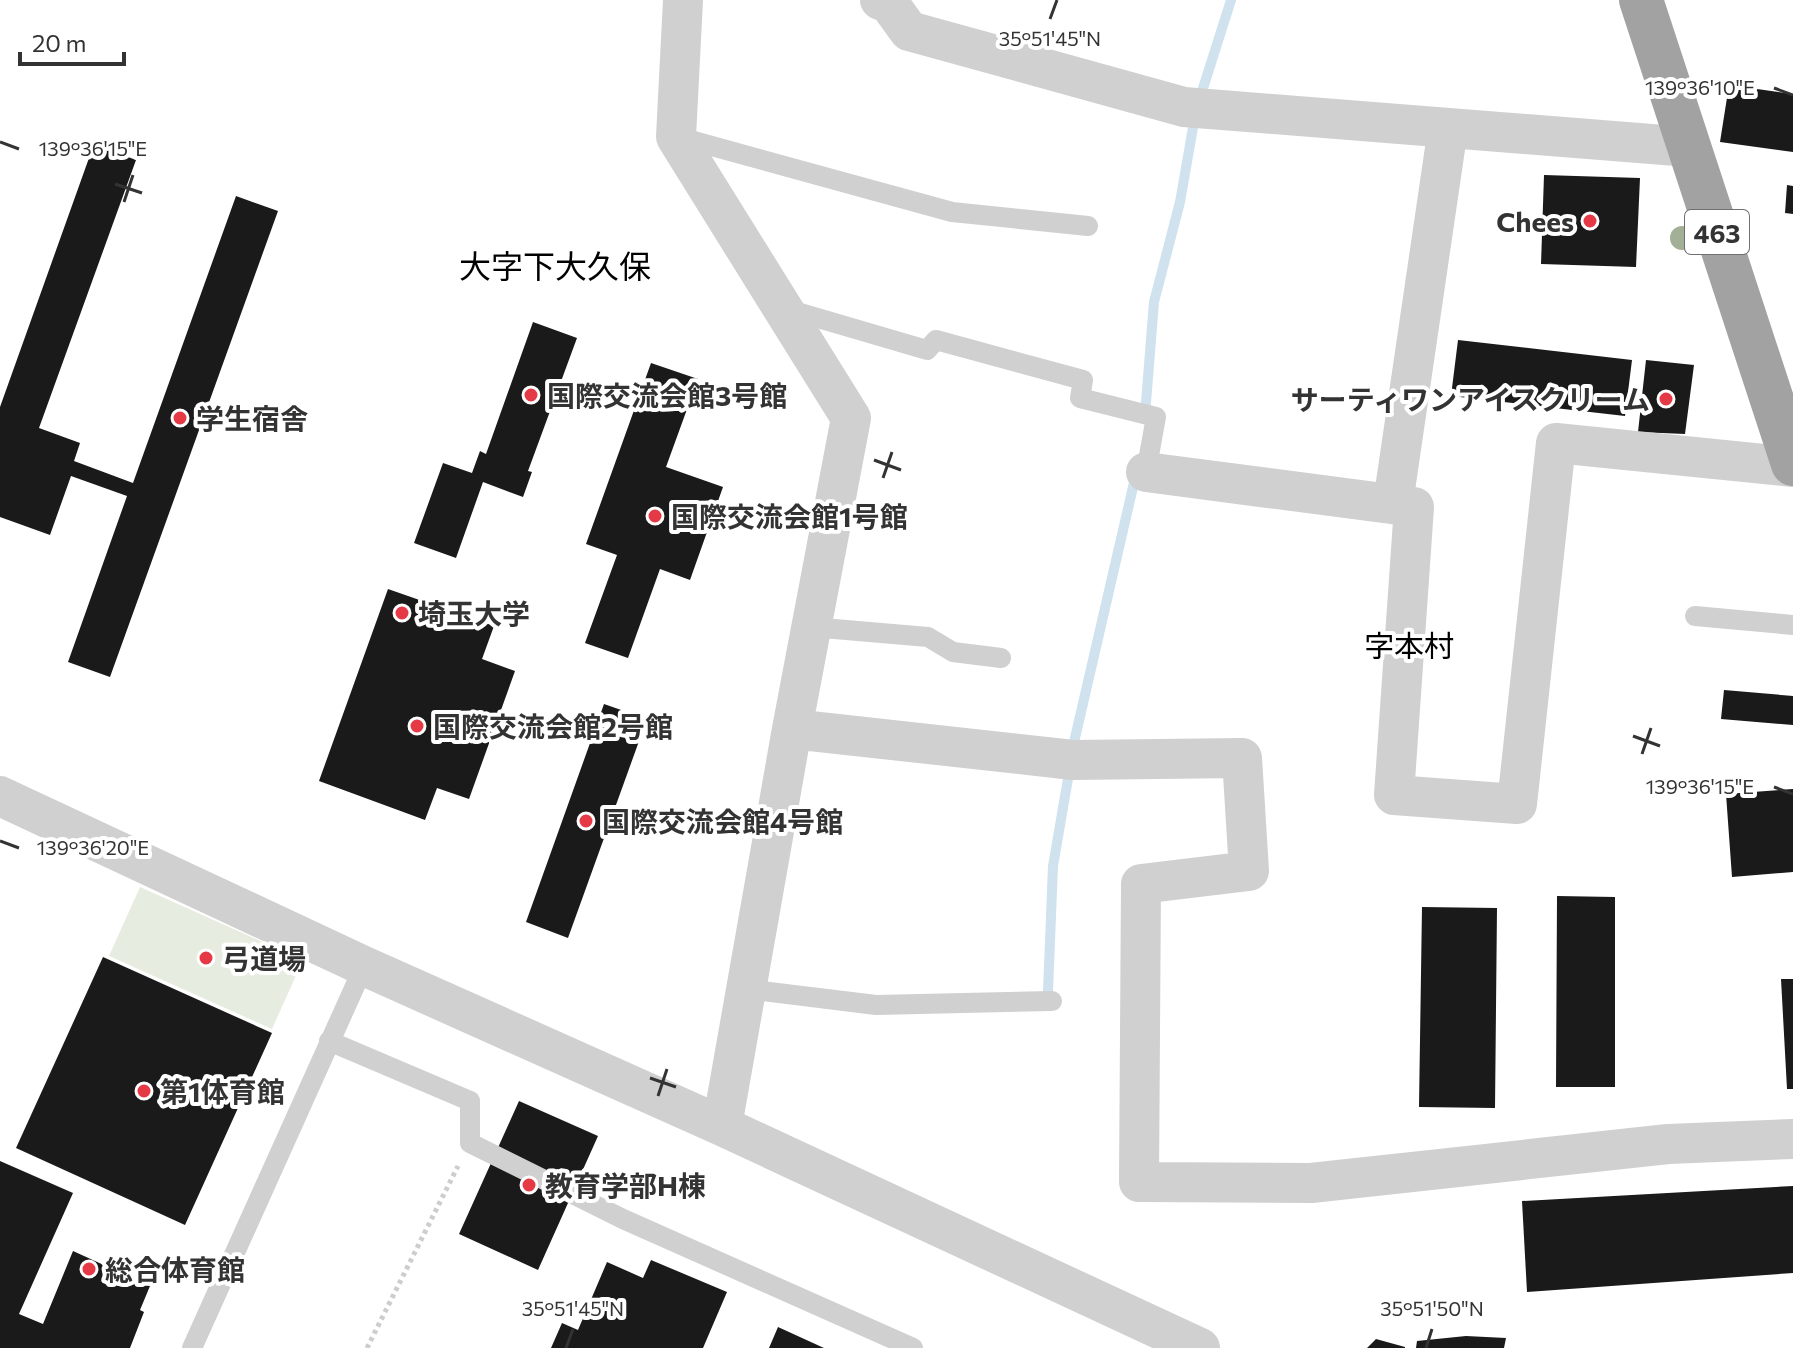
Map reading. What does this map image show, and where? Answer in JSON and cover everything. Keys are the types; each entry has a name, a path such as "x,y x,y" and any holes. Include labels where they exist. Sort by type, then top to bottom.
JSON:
{"highway":[{"name":"463","path":"1641,0 1793,465"}],"street":[{"path":"683,0 676,137 851,418 722,1126"},
{"path":"880,0 888,2 909,31 1184,107 1689,147"},
{"path":"1393,503 1448,128"},
{"path":"1146,472 1414,507 1394,795 1517,804 1556,443 1793,465"},
{"path":"792,729 1073,760 1242,758 1249,871 1141,884 1139,1182 1311,1183 1668,1144 1793,1139"},
{"path":"0,796 1200,1348"}],"lane":[{"path":"676,137 952,212 1088,226"},
{"path":"783,307 927,350 936,340 1083,380 1080,398 1156,417 1146,472"},
{"path":"1695,616 1793,625"},
{"path":"811,627 928,637 953,652 1001,658"},
{"path":"192,1348 364,966"},
{"path":"746,989 876,1005 1052,1001"},
{"path":"329,1041 470,1101 470,1143 623,1219 913,1348"}],"path":[{"path":"367,1348 470,1143"}],"shaded area":[{"name":"弓道場","path":"140,887 303,960 272,1029 109,956"}],"building":[{"path":"1729,85 1793,94 1793,152 1720,142"},
{"name":"学生宿舎","path":"94,144 136,160 39,428 80,443 74,461 133,483 236,196 278,211 110,677 68,662 127,496 71,476 50,535 0,517 0,407"},
{"path":"1544,175 1640,178 1636,267 1541,264"},
{"path":"1787,185 1793,186 1793,214 1785,213"},
{"name":"国際交流会館3号館","path":"533,322 577,338 528,471 532,472 523,497 483,482 456,558 414,543 443,463 472,473 480,451 486,454"},
{"path":"1458,340 1632,360 1625,416 1451,396"},
{"name":"サーティワンアイスクリーム","path":"1646,360 1694,365 1685,434 1638,432"},
{"name":"国際交流会館1号館","path":"651,363 698,379 666,467 723,487 690,580 660,569 628,658 585,643 617,555 586,544"},
{"name":"国際交流会館2号館","path":"388,589 494,626 482,659 515,671 469,799 437,788 425,820 319,781"},
{"path":"1724,690 1793,696 1793,725 1721,719"},
{"name":"国際交流会館4号館","path":"604,704 647,719 568,938 526,922"},
{"path":"1793,789 1793,872 1732,877 1726,794"},
{"path":"1557,896 1615,897 1615,1087 1556,1087"},
{"path":"1422,907 1497,908 1495,1108 1419,1107"},
{"name":"第1体育館","path":"103,957 272,1033 185,1225 16,1148"},
{"path":"1781,979 1793,979 1793,1089 1787,1089"},
{"name":"教育学部H棟","path":"519,1101 598,1136 538,1270 459,1234"},
{"name":"総合体育館","path":"0,1161 73,1193 19,1314 43,1324 73,1251 150,1286 130,1348 0,1348"},
{"path":"1793,1186 1793,1273 1527,1292 1522,1201"},
{"path":"651,1260 727,1292 703,1348 551,1348 562,1323 578,1330 607,1262 643,1278"},
{"path":"778,1327 824,1348 769,1348"},
{"path":"1466,1336 1506,1338 1504,1348 1416,1348 1417,1341"},
{"path":"1376,1339 1405,1347 1405,1348 1367,1348"}],"waterway":[{"path":"1199,101 1231,0"},
{"path":"1145,415 1154,302 1180,202 1195,116"},
{"path":"1072,751 1136,474"},
{"path":"1048,991 1053,866 1070,767"}],"place":[{"name":"Chees","path":"1590,221"},
{"name":"国際交流会館3号館","path":"531,395"},
{"name":"サーティワンアイスクリーム","path":"1666,399"},
{"name":"学生宿舎","path":"180,418"},
{"name":"国際交流会館1号館","path":"655,516"},
{"name":"埼玉大学","path":"402,613"},
{"name":"国際交流会館2号館","path":"417,726"},
{"name":"国際交流会館4号館","path":"586,821"},
{"name":"弓道場","path":"206,958"},
{"name":"第1体育館","path":"144,1091"},
{"name":"教育学部H棟","path":"529,1185"},
{"name":"総合体育館","path":"89,1269"}],"district":[{"name":"大字下大久保","path":"555,265"},
{"name":"字本村","path":"1409,644"}]}
